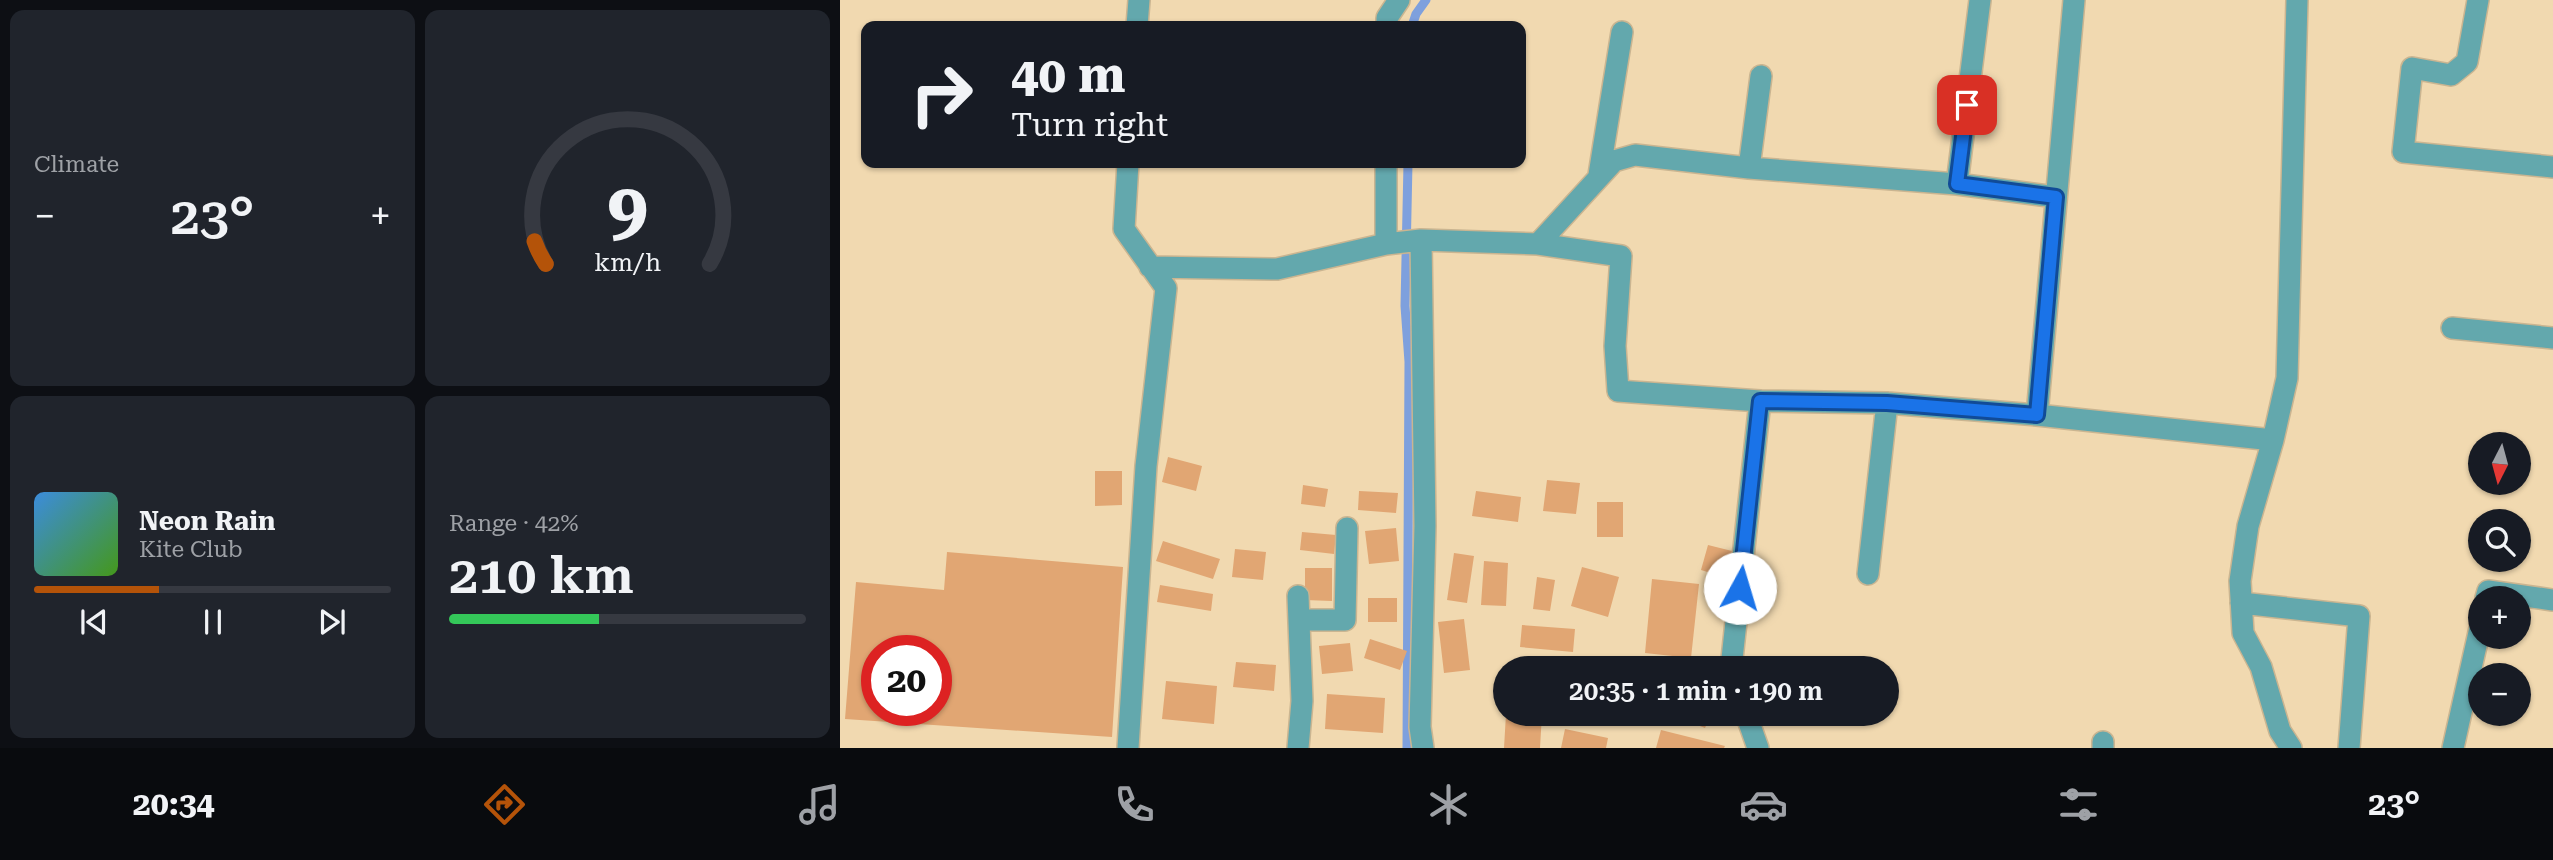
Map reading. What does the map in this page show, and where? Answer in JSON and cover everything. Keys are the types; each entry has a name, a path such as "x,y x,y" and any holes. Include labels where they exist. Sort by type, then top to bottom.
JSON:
{"street":[{"path":"1137,21 1139,0"},
{"path":"1387,21 1399,0"},
{"path":"1957,184 1980,0"},
{"path":"2037,415 2074,0"},
{"path":"2291,748 2280,731 2261,667 2243,633 2241,581 2248,526 2273,440 2287,378 2297,0"},
{"path":"2478,0 2467,62 2451,75 2412,68 2403,152 2553,167"},
{"path":"1599,175 1622,32"},
{"path":"1749,168 1761,76"},
{"path":"1538,244 1614,161 1635,155 1749,168 1957,184 2056,197"},
{"path":"1128,168 1124,229 1166,288 1146,466 1128,748"},
{"path":"1386,168 1386,244"},
{"path":"1150,267 1277,269 1386,244 1422,240 1538,244 1621,256 1615,345 1618,391 1760,401 1887,403 2037,415 2273,440"},
{"path":"1422,240 1425,526 1420,727 1423,748"},
{"path":"2452,328 2553,338"},
{"path":"1732,656 1760,401"},
{"path":"1867,574 1887,403"},
{"path":"1300,620 1345,620 1347,528"},
{"path":"1298,596 1302,701 1298,748"},
{"path":"2531,597 2553,600"},
{"path":"2241,603 2359,616 2349,748"},
{"path":"2453,748 2475,649"},
{"path":"1750,726 1758,748"}],"building":[{"path":"1168,457 1202,466 1196,491 1162,482"},
{"path":"1095,471 1122,471 1122,505 1095,506"},
{"path":"1547,480 1580,483 1576,514 1543,511"},
{"path":"1303,485 1328,489 1325,507 1301,504"},
{"path":"1359,491 1398,493 1396,513 1358,510"},
{"path":"1476,491 1521,497 1518,522 1472,516"},
{"path":"1597,502 1623,502 1623,537 1597,537"},
{"path":"1396,528 1399,561 1369,564 1365,531"},
{"path":"1302,532 1336,535 1334,554 1300,550"},
{"path":"1163,541 1220,559 1213,579 1156,561"},
{"path":"1708,545 1732,551 1724,577 1701,570"},
{"path":"1235,549 1266,552 1263,580 1232,577"},
{"path":"947,552 1123,567 1112,737 949,726 952,726 952,635 861,635 861,720 845,719 856,582 944,590"},
{"path":"1454,553 1474,556 1467,603 1447,600"},
{"path":"1484,561 1508,563 1506,606 1481,605"},
{"path":"1582,567 1619,577 1608,617 1571,606"},
{"path":"1305,568 1332,568 1332,601 1305,600"},
{"path":"1537,577 1555,580 1550,611 1533,609"},
{"path":"1652,579 1699,584 1691,656 1645,653"},
{"path":"1160,585 1213,594 1211,611 1157,602"},
{"path":"1368,598 1397,598 1397,622 1368,622"},
{"path":"1464,619 1470,670 1444,673 1438,622"},
{"path":"1522,625 1575,629 1573,652 1520,647"},
{"path":"1370,639 1407,651 1400,670 1364,658"},
{"path":"1350,643 1353,671 1322,674 1319,646"},
{"path":"1236,662 1276,665 1274,691 1233,687"},
{"path":"1166,681 1217,686 1214,724 1162,719"},
{"path":"1327,694 1385,698 1383,733 1325,729"},
{"path":"1505,726 1541,726 1540,748 1504,748"},
{"path":"1565,729 1608,738 1606,748 1561,748"},
{"path":"1661,730 1725,746 1656,748"}],"waterway":[{"path":"1414,21 1426,0"},
{"path":"1407,748 1409,362 1405,306 1408,168"}],"route":[{"path":"1740,588 1760,401 1887,403 2037,415 2056,197 1957,184 1967,105"}]}
